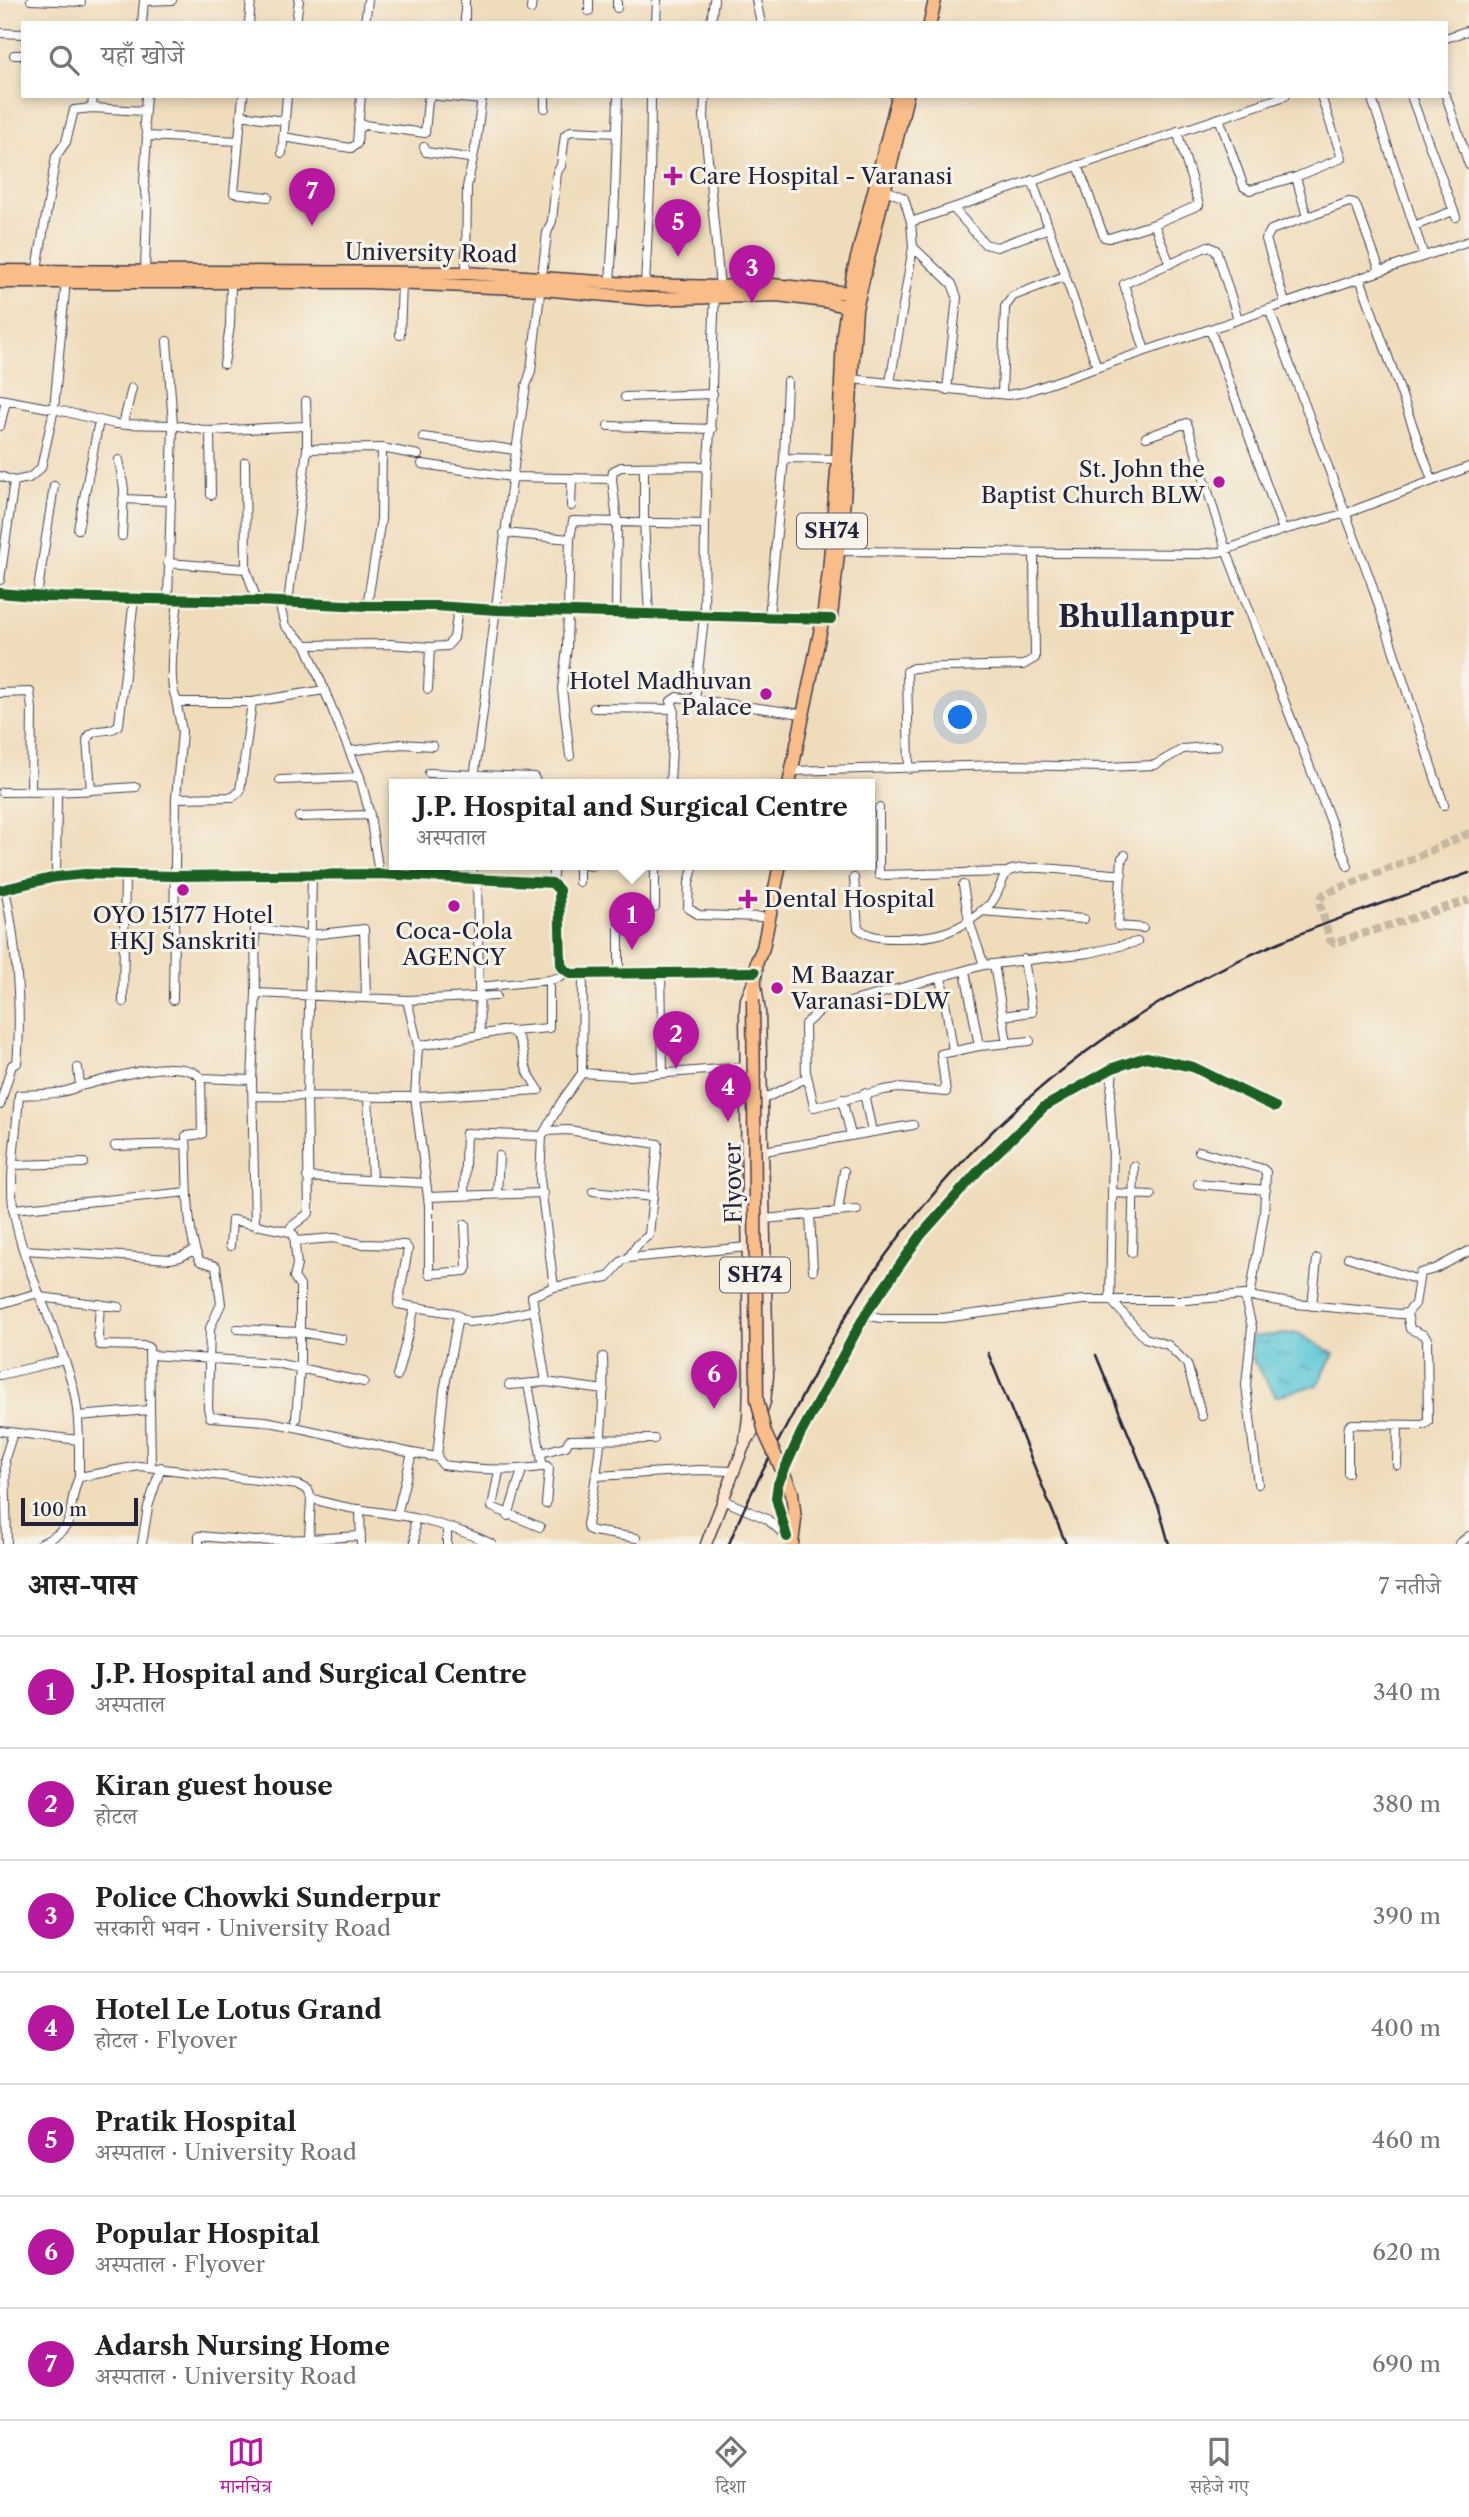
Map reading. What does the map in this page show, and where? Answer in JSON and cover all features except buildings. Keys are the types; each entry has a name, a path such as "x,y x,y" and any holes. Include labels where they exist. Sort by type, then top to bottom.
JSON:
{"main road":[{"path":"922,21 927,0"},
{"path":"930,21 935,0"},
{"name":"SH74","path":"835,550 841,361 898,98"},
{"name":"SH74","path":"858,276 884,189 907,98"},
{"name":"University Road","path":"0,271 36,276 145,272 428,279 466,273 542,283 645,285 717,292 763,284 827,296 854,294"},
{"path":"0,282 36,276"},
{"path":"66,276 231,283 402,284 428,279 542,283 649,299 717,292"},
{"path":"827,296 852,308"},
{"name":"SH74","path":"794,778 827,618 851,379 852,308"},
{"name":"SH74","path":"794,778 803,714 827,618"},
{"name":"SH74","path":"755,971 755,948 771,870"},
{"name":"SH74","path":"755,971 763,948 779,870"},
{"name":"Flyover","path":"755,971 752,999 757,1399 765,1433 792,1492 795,1519 790,1542"}],"street":[{"path":"31,0 81,2"},
{"path":"142,21 144,0 172,0"},
{"path":"249,21 251,0"},
{"path":"296,21 299,0"},
{"path":"365,21 368,0"},
{"path":"465,0 465,21"},
{"path":"589,0 589,11"},
{"path":"656,21 657,0"},
{"path":"711,21 713,0"},
{"path":"756,0 761,21"},
{"path":"1448,37 1469,30"},
{"path":"0,33 21,34"},
{"path":"92,108 93,98"},
{"path":"145,98 147,136 144,183 147,208 145,272"},
{"path":"243,98 234,193 268,197"},
{"path":"282,153 287,98"},
{"path":"283,137 351,148 357,144 360,98"},
{"path":"424,159 430,98"},
{"path":"466,273 467,187 482,98"},
{"path":"545,98 545,108"},
{"path":"610,284 618,98"},
{"path":"645,285 651,98"},
{"path":"695,701 704,617 703,564 707,466 712,429 712,342 717,292 705,98"},
{"path":"911,222 1278,98"},
{"path":"1219,118 1246,190 1296,177 1342,158 1322,98"},
{"path":"1372,98 1424,256"},
{"path":"1412,98 1454,214 1414,226"},
{"path":"1447,98 1469,165"},
{"path":"36,276 56,156 66,142 74,110 92,108 144,111"},
{"path":"241,115 284,121"},
{"path":"358,129 364,125 425,133"},
{"path":"473,779 497,611 515,450 531,371 547,233 552,221 557,172 561,166 565,135 570,131 617,133"},
{"path":"1078,165 1104,237 1109,238 1154,224 1199,205 1177,131"},
{"path":"147,136 239,141"},
{"path":"424,147 426,152 469,158"},
{"path":"1296,177 1307,217"},
{"path":"1032,180 1097,367"},
{"path":"884,189 904,198 911,222 913,247 890,383"},
{"path":"1285,303 1266,239 1267,234 1271,230 1349,202 1354,203 1380,271"},
{"path":"953,208 985,244 991,247 998,247 1049,228"},
{"path":"1154,224 1170,264"},
{"path":"851,379 947,390 1002,394 1025,392 1469,241"},
{"path":"1145,351 1125,284 1208,246 1213,247 1238,319"},
{"path":"913,247 956,290 947,390"},
{"path":"0,476 14,481 29,478 41,468 54,409 66,276"},
{"path":"1002,394 1005,307 1008,301 1013,296 1065,276"},
{"path":"1360,278 1432,480"},
{"path":"224,364 230,326 231,283"},
{"path":"400,335 402,284"},
{"path":"1269,309 1347,513 1444,805"},
{"path":"1210,329 1283,530"},
{"path":"167,341 173,425 167,600"},
{"path":"769,617 784,458 787,382"},
{"path":"123,425 132,388"},
{"path":"625,397 713,394"},
{"path":"0,426 3,400 123,425 173,425 210,430 302,425 307,428"},
{"path":"306,401 307,449 284,603 285,626 306,645 360,776 370,815 379,874"},
{"path":"78,529 99,421"},
{"path":"1146,437 1187,423 1226,550 1348,866"},
{"path":"608,426 712,429"},
{"path":"210,430 211,495"},
{"path":"423,438 515,450"},
{"path":"307,449 382,448 418,455"},
{"path":"367,606 381,519 382,448"},
{"path":"784,458 838,459"},
{"path":"118,460 122,469 122,536"},
{"path":"245,462 246,569 257,601"},
{"path":"422,464 512,477 612,479"},
{"path":"616,614 617,521 613,471 616,468 707,466"},
{"path":"644,467 649,615"},
{"path":"835,550 1198,554 1226,550 1283,530 1347,513 1469,467"},
{"path":"571,506 572,478"},
{"path":"0,580 14,481"},
{"path":"37,596 54,486"},
{"path":"123,499 170,501"},
{"path":"570,756 562,689 567,648 570,539 573,522 705,524"},
{"path":"504,533 570,539"},
{"path":"909,769 907,671 913,667 1023,665 1035,658 1034,553"},
{"path":"168,563 246,569"},
{"path":"0,593 497,611 568,610 704,617 827,618"},
{"path":"91,790 87,740 93,731 112,730 119,724 134,599"},
{"path":"173,1000 176,799 182,732 173,693 178,600"},
{"path":"306,645 447,646 452,642 458,608"},
{"path":"428,689 430,647"},
{"path":"176,700 252,702 324,690"},
{"path":"0,693 30,692 31,791"},
{"path":"670,779 673,698 803,714"},
{"path":"176,799 233,797 238,794 252,702"},
{"path":"594,708 674,709"},
{"path":"350,751 401,744 433,746"},
{"path":"794,778 1002,765 1155,765 1183,749 1217,746"},
{"path":"429,773 473,779 535,779"},
{"path":"280,780 360,776"},
{"path":"2,792 57,793 136,787"},
{"path":"56,877 57,793"},
{"path":"880,808 880,875 1037,869 1122,874"},
{"path":"299,817 370,815"},
{"path":"1125,855 1122,858 1118,926 1143,928"},
{"path":"473,870 477,878 480,1035"},
{"path":"552,883 553,870"},
{"path":"579,870 579,882"},
{"path":"654,907 655,870"},
{"path":"692,870 688,908 692,911 699,915 761,917"},
{"path":"854,878 859,928 865,934 887,938 924,939 969,921 996,897 1008,872"},
{"path":"0,1105 12,1065 17,1063 20,1034 11,916 3,889 56,877 85,874 379,874 552,883 559,890 561,964 568,972 583,975 755,971"},
{"path":"123,1002 125,874"},
{"path":"291,1227 309,1213 307,1096 312,876"},
{"path":"963,885 969,921 984,965"},
{"path":"619,907 620,973"},
{"path":"981,911 1084,919"},
{"path":"255,1226 252,1080 256,993 255,929 311,935 364,929 366,998"},
{"path":"1030,1041 979,1046 940,1054 946,1092 898,1088 863,1093 814,1107 807,1075 805,1024 821,1010 984,965 1089,953 1137,942"},
{"path":"1002,1016 1032,1012 1024,959"},
{"path":"994,964 1007,1043"},
{"path":"744,1446 749,1393 745,1011 755,971"},
{"path":"706,1544 744,1446 756,1427 765,1402 768,1376 761,1012 755,971"},
{"path":"965,971 979,1046"},
{"path":"256,993 407,1000 480,992 550,980 568,972"},
{"path":"661,973 663,1072"},
{"path":"554,1287 540,1179 543,1134 582,1073 583,975"},
{"path":"941,977 953,1050"},
{"path":"418,1046 507,1030 549,1028 550,980"},
{"path":"480,992 496,996"},
{"path":"407,1000 418,1046 415,1097 428,1197 429,1274 465,1271 465,1224"},
{"path":"253,1096 415,1097 539,1090 527,1070 518,1038 513,1031"},
{"path":"790,1542 776,1498 778,1484 800,1434 864,1315 921,1235 980,1169 1044,1107 1113,1068 1146,1057 1193,1067 1275,1107"},
{"path":"582,1073 629,1076 746,1067"},
{"path":"1113,1068 1110,1105 1113,1146 1110,1299 1145,1338 1168,1345 1187,1364 1202,1416"},
{"path":"78,1069 80,1086"},
{"path":"40,1544 66,1529 69,1524 74,1490 79,1477 78,1416 64,1360 39,1295 13,1209 19,1095 61,1093 137,1072 172,1069 190,1070 201,1078 252,1080"},
{"path":"762,1100 802,1081 807,1075"},
{"path":"201,1078 202,1134 186,1136 187,1192 195,1250 200,1261 216,1266 221,1304 210,1328 210,1417 265,1421 412,1454 437,1457"},
{"path":"863,1093 872,1132"},
{"path":"368,1097 372,1179"},
{"path":"842,1099 850,1135"},
{"path":"764,1151 913,1125"},
{"path":"464,1195 466,1133 543,1134 568,1130 658,1144 649,1235 608,1277 554,1287 532,1296 546,1382"},
{"path":"115,1146 186,1144"},
{"path":"1199,1151 1263,1169 1267,1174 1247,1296 1252,1327 1246,1385 1258,1484"},
{"path":"497,1194 499,1156"},
{"path":"14,1165 84,1163"},
{"path":"1132,1252 1134,1166"},
{"path":"838,1212 844,1171"},
{"path":"307,1177 425,1183"},
{"path":"1198,1184 1266,1190"},
{"path":"593,1191 653,1196"},
{"path":"13,1209 187,1192"},
{"path":"428,1197 543,1193"},
{"path":"1113,1194 1151,1195"},
{"path":"765,1219 858,1210"},
{"path":"810,1215 813,1270"},
{"path":"230,1246 232,1220 294,1235 297,1265 294,1277 300,1286 300,1368 296,1419"},
{"path":"295,1241 334,1238 361,1244 405,1245 408,1249 398,1304 453,1313 466,1322 534,1309"},
{"path":"628,1258 748,1247"},
{"path":"24,1250 170,1259 195,1250"},
{"path":"864,1315 881,1318 943,1318 1083,1300 1186,1300 1247,1296 1373,1313 1407,1313 1415,1304 1420,1273 1435,1269 1469,1251"},
{"path":"1348,1257 1418,1280"},
{"path":"1312,1306 1317,1259"},
{"path":"0,1304 39,1295 119,1307"},
{"path":"100,1304 97,1336 100,1345 149,1348 151,1467"},
{"path":"397,1376 415,1307"},
{"path":"1348,1473 1349,1426 1358,1423 1426,1425 1429,1417 1427,1339 1410,1329 1407,1313"},
{"path":"458,1317 444,1391 437,1457 443,1465 499,1471 547,1466 550,1468 546,1504"},
{"path":"237,1329 299,1332 342,1339"},
{"path":"150,1354 276,1363 364,1382"},
{"path":"603,1357 604,1390 597,1476 588,1530 636,1538"},
{"path":"0,1375 64,1360"},
{"path":"509,1385 546,1382 604,1390"},
{"path":"528,1384 543,1466"},
{"path":"78,1416 149,1410"},
{"path":"1397,1465 1398,1425"},
{"path":"0,1431 79,1440"},
{"path":"7,1544 5,1458 13,1433"},
{"path":"541,1453 566,1446 569,1440 654,1439"},
{"path":"397,1515 412,1454"},
{"path":"79,1477 139,1466 298,1485 307,1490 311,1498 309,1541"},
{"path":"142,1544 148,1507 161,1468"},
{"path":"508,1516 522,1470"},
{"path":"597,1476 699,1470 734,1471"},
{"path":"499,1471 492,1507 508,1516 540,1527"},
{"path":"311,1498 414,1518 492,1544"},
{"path":"723,1500 767,1519 790,1542"},
{"path":"199,1544 199,1536 255,1542 361,1540 360,1509"},
{"path":"414,1518 415,1544"},
{"path":"447,1527 447,1544"},
{"path":"1459,1544 1469,1535"}],"water":[{"path":"1298,1333 1334,1354 1317,1385 1276,1396 1253,1360 1251,1337"}],"tunnel":[{"path":"1469,833 1324,894 1319,901 1330,940 1334,943 1469,900"}],"railway":[{"path":"729,1544 768,1461 845,1317 864,1287 934,1193 1016,1109 1108,1036 1209,975 1304,932 1469,873"},
{"path":"988,1353 1066,1544"},
{"path":"1096,1355 1159,1508 1169,1544"}],"cycle path":[{"path":"0,593 44,597 831,619"},
{"path":"0,890 56,877 85,874 379,874 552,883 559,890 561,964 571,974 755,972"},
{"path":"787,1537 776,1498 778,1484 800,1435 865,1315 921,1235 980,1169 1044,1107 1113,1068 1146,1057 1193,1067 1275,1107"}],"place":[{"name":"Care Hospital - Varanasi","path":"673,176"},
{"name":"Adarsh Nursing Home","path":"312,226"},
{"name":"Pratik Hospital","path":"678,257"},
{"name":"Police Chowki Sunderpur","path":"752,303"},
{"name":"St. John the Baptist Church BLW","path":"1219,482"},
{"name":"Hotel Madhuvan Palace","path":"766,694"},
{"name":"OYO 15177 Hotel HKJ Sanskriti","path":"183,890"},
{"name":"Dental Hospital","path":"748,899"},
{"name":"Coca-Cola AGENCY","path":"454,906"},
{"name":"J.P. Hospital and Surgical Centre","path":"632,950"},
{"name":"M Baazar Varanasi-DLW","path":"777,988"},
{"name":"Kiran guest house","path":"676,1069"},
{"name":"Hotel Le Lotus Grand","path":"728,1122"},
{"name":"Popular Hospital","path":"714,1409"}],"district":[{"name":"Bhullanpur","path":"1146,617"}]}
